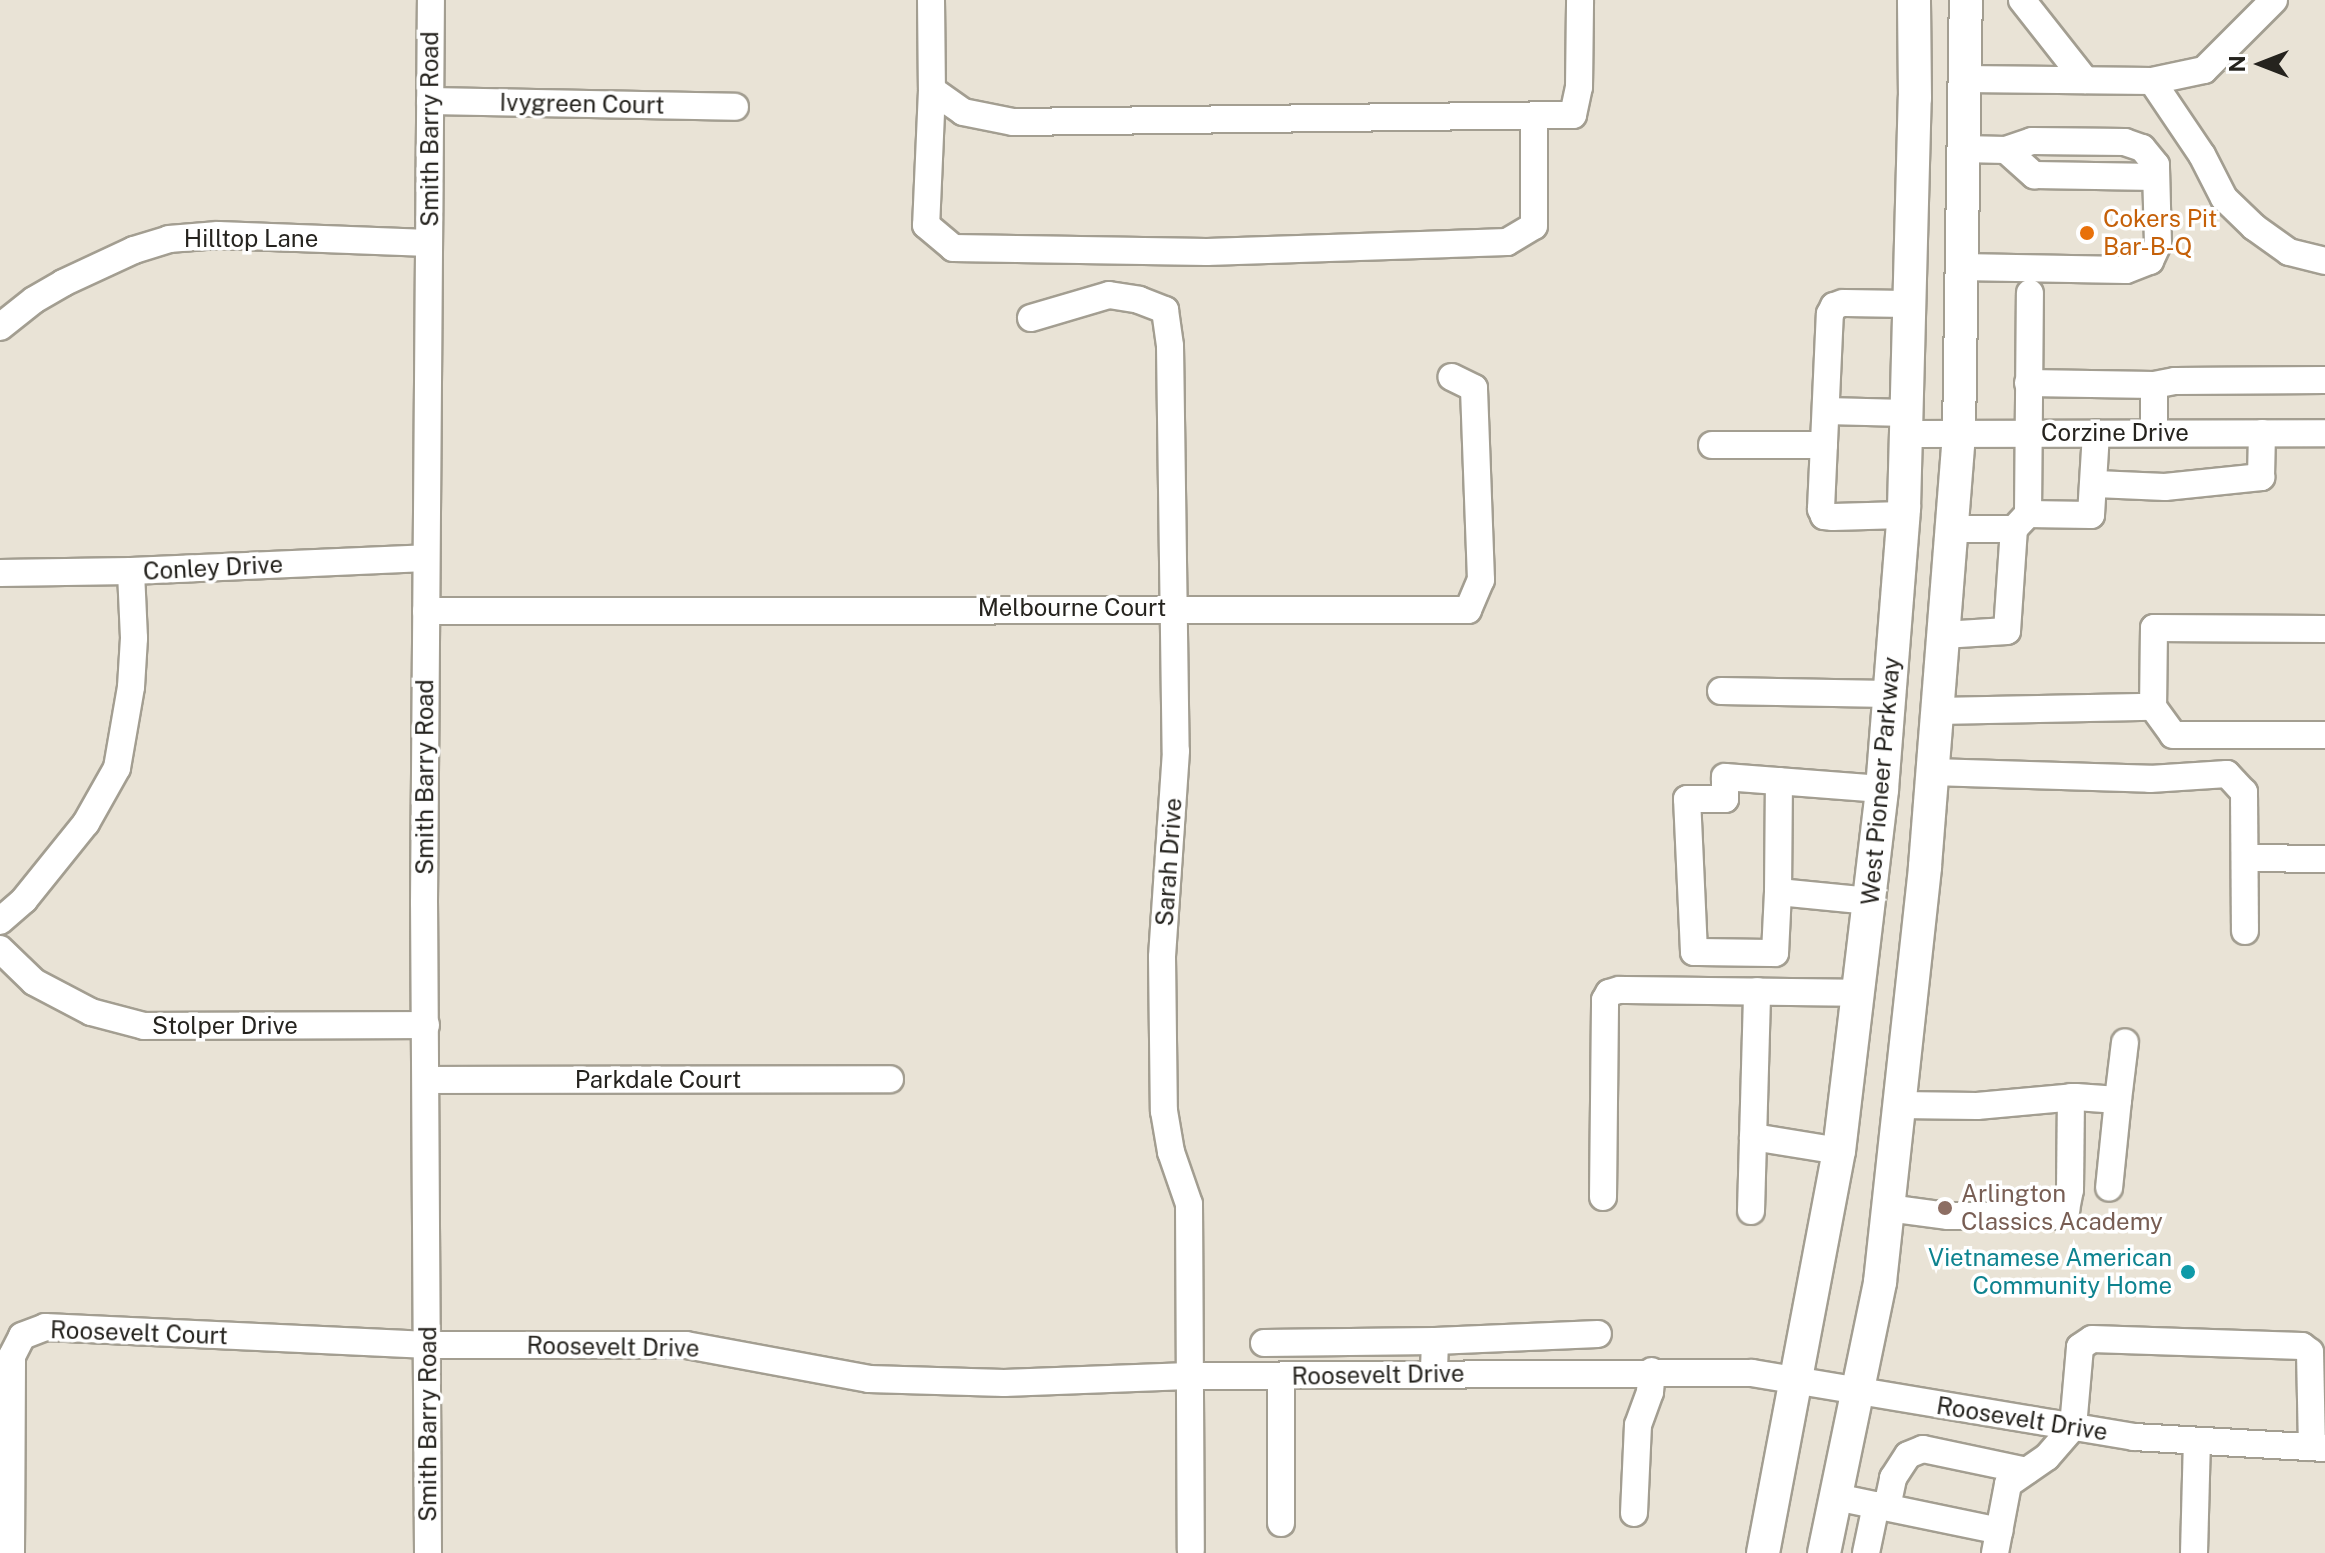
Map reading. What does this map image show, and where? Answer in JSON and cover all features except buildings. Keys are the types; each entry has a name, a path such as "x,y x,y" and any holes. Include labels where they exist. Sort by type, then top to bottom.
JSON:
{"main road":[{"name":"West Pioneer Parkway","path":"1763,1553 1839,1151 1882,789 1903,515 1914,0"},
{"name":"West Pioneer Parkway","path":"1824,1553 1880,1282 1932,772 1959,434 1966,0"}],"street":[{"name":"Smith Barry Road","path":"428,1553 426,558 431,0"},
{"path":"931,0 932,90 926,225 953,248 1207,252 1507,242 1534,226 1534,117"},
{"path":"932,90 963,112 1013,122 1573,115 1579,87 1580,0"},
{"path":"2022,0 2085,80"},
{"path":"1964,79 2152,81 2204,70 2274,0"},
{"path":"2152,81 2202,155 2224,198 2254,227 2289,252 2325,261"},
{"name":"Ivygreen Court","path":"430,101 735,107"},
{"path":"1961,267 2126,270 2150,261 2158,244 2156,165 2142,148 2125,142 2032,141 2006,150 1963,149"},
{"name":"Hilltop Lane","path":"0,327 34,300 63,283 134,250 169,239 218,235 429,243"},
{"path":"1943,635 2007,631 2030,434 2030,293"},
{"name":"Sarah Drive","path":"1031,318 1109,295 1165,310 1170,346 1176,751 1162,957 1164,1111 1171,1152 1189,1204 1191,1550"},
{"path":"1903,515 1824,516 1821,509 1830,314 1834,306 1909,304"},
{"name":"Melbourne Court","path":"426,611 1468,610 1481,580 1474,388 1451,377"},
{"path":"2028,383 2154,385 2175,381 2325,380"},
{"path":"2154,385 2154,433"},
{"name":"Corzine Drive","path":"1826,411 1959,434 2325,433"},
{"path":"1951,529 2091,515 2096,484 2096,433"},
{"path":"2096,484 2165,487 2261,477 2262,433"},
{"path":"1712,445 1824,445"},
{"name":"Conley Drive","path":"0,573 131,571 426,558"},
{"path":"0,921 24,900 86,823 117,768 131,687 134,638 131,571"},
{"path":"2325,629 2154,628 2153,707 2173,735 2325,735"},
{"path":"1721,691 1890,694"},
{"path":"1937,711 2153,707"},
{"path":"1932,772 2150,779 2227,774 2244,792 2245,931"},
{"path":"1779,781 1775,953 1694,952 1687,799 1725,799 1725,777 1779,781 1882,789"},
{"path":"2245,858 2325,859"},
{"path":"1778,892 1870,901"},
{"name":"Stolper Drive","path":"0,949 34,982 91,1012 144,1026 426,1025"},
{"path":"1751,1211 1757,991"},
{"path":"1603,1197 1605,1000 1609,993 1860,993"},
{"path":"2109,1188 2125,1042"},
{"name":"Parkdale Court","path":"426,1080 890,1079"},
{"path":"1899,1105 1977,1106 2071,1097 2118,1100"},
{"path":"1888,1208 1948,1216 2055,1216 2066,1210 2070,1190 2071,1097"},
{"path":"1753,1137 1839,1151"},
{"name":"Roosevelt Court","path":"11,1553 12,1356 22,1336 45,1327 429,1345"},
{"path":"1264,1343 1435,1341 1598,1334"},
{"path":"1836,1497 1881,1506 1997,1542 2008,1484 2047,1457 2073,1427 2080,1347 2092,1339 2302,1346 2310,1352 2318,1448"},
{"path":"1434,1374 1435,1341"},
{"path":"1369,1342 1370,1375"},
{"name":"Roosevelt Drive","path":"429,1345 686,1345 869,1379 1004,1383 1189,1376 1652,1371 1752,1373 2134,1437 2318,1448"},
{"path":"1634,1513 1638,1425 1650,1392 1652,1371"},
{"path":"1281,1376 1281,1523"},
{"path":"2194,1553 2197,1441"},
{"path":"1866,1553 1893,1478 1908,1455 1923,1449 2027,1471"}],"place":[{"name":"Cokers Pit Bar-B-Q","path":"2087,233"},
{"name":"Arlington Classics Academy","path":"1945,1208"},
{"name":"Vietnamese American Community Home","path":"2188,1272"}]}
